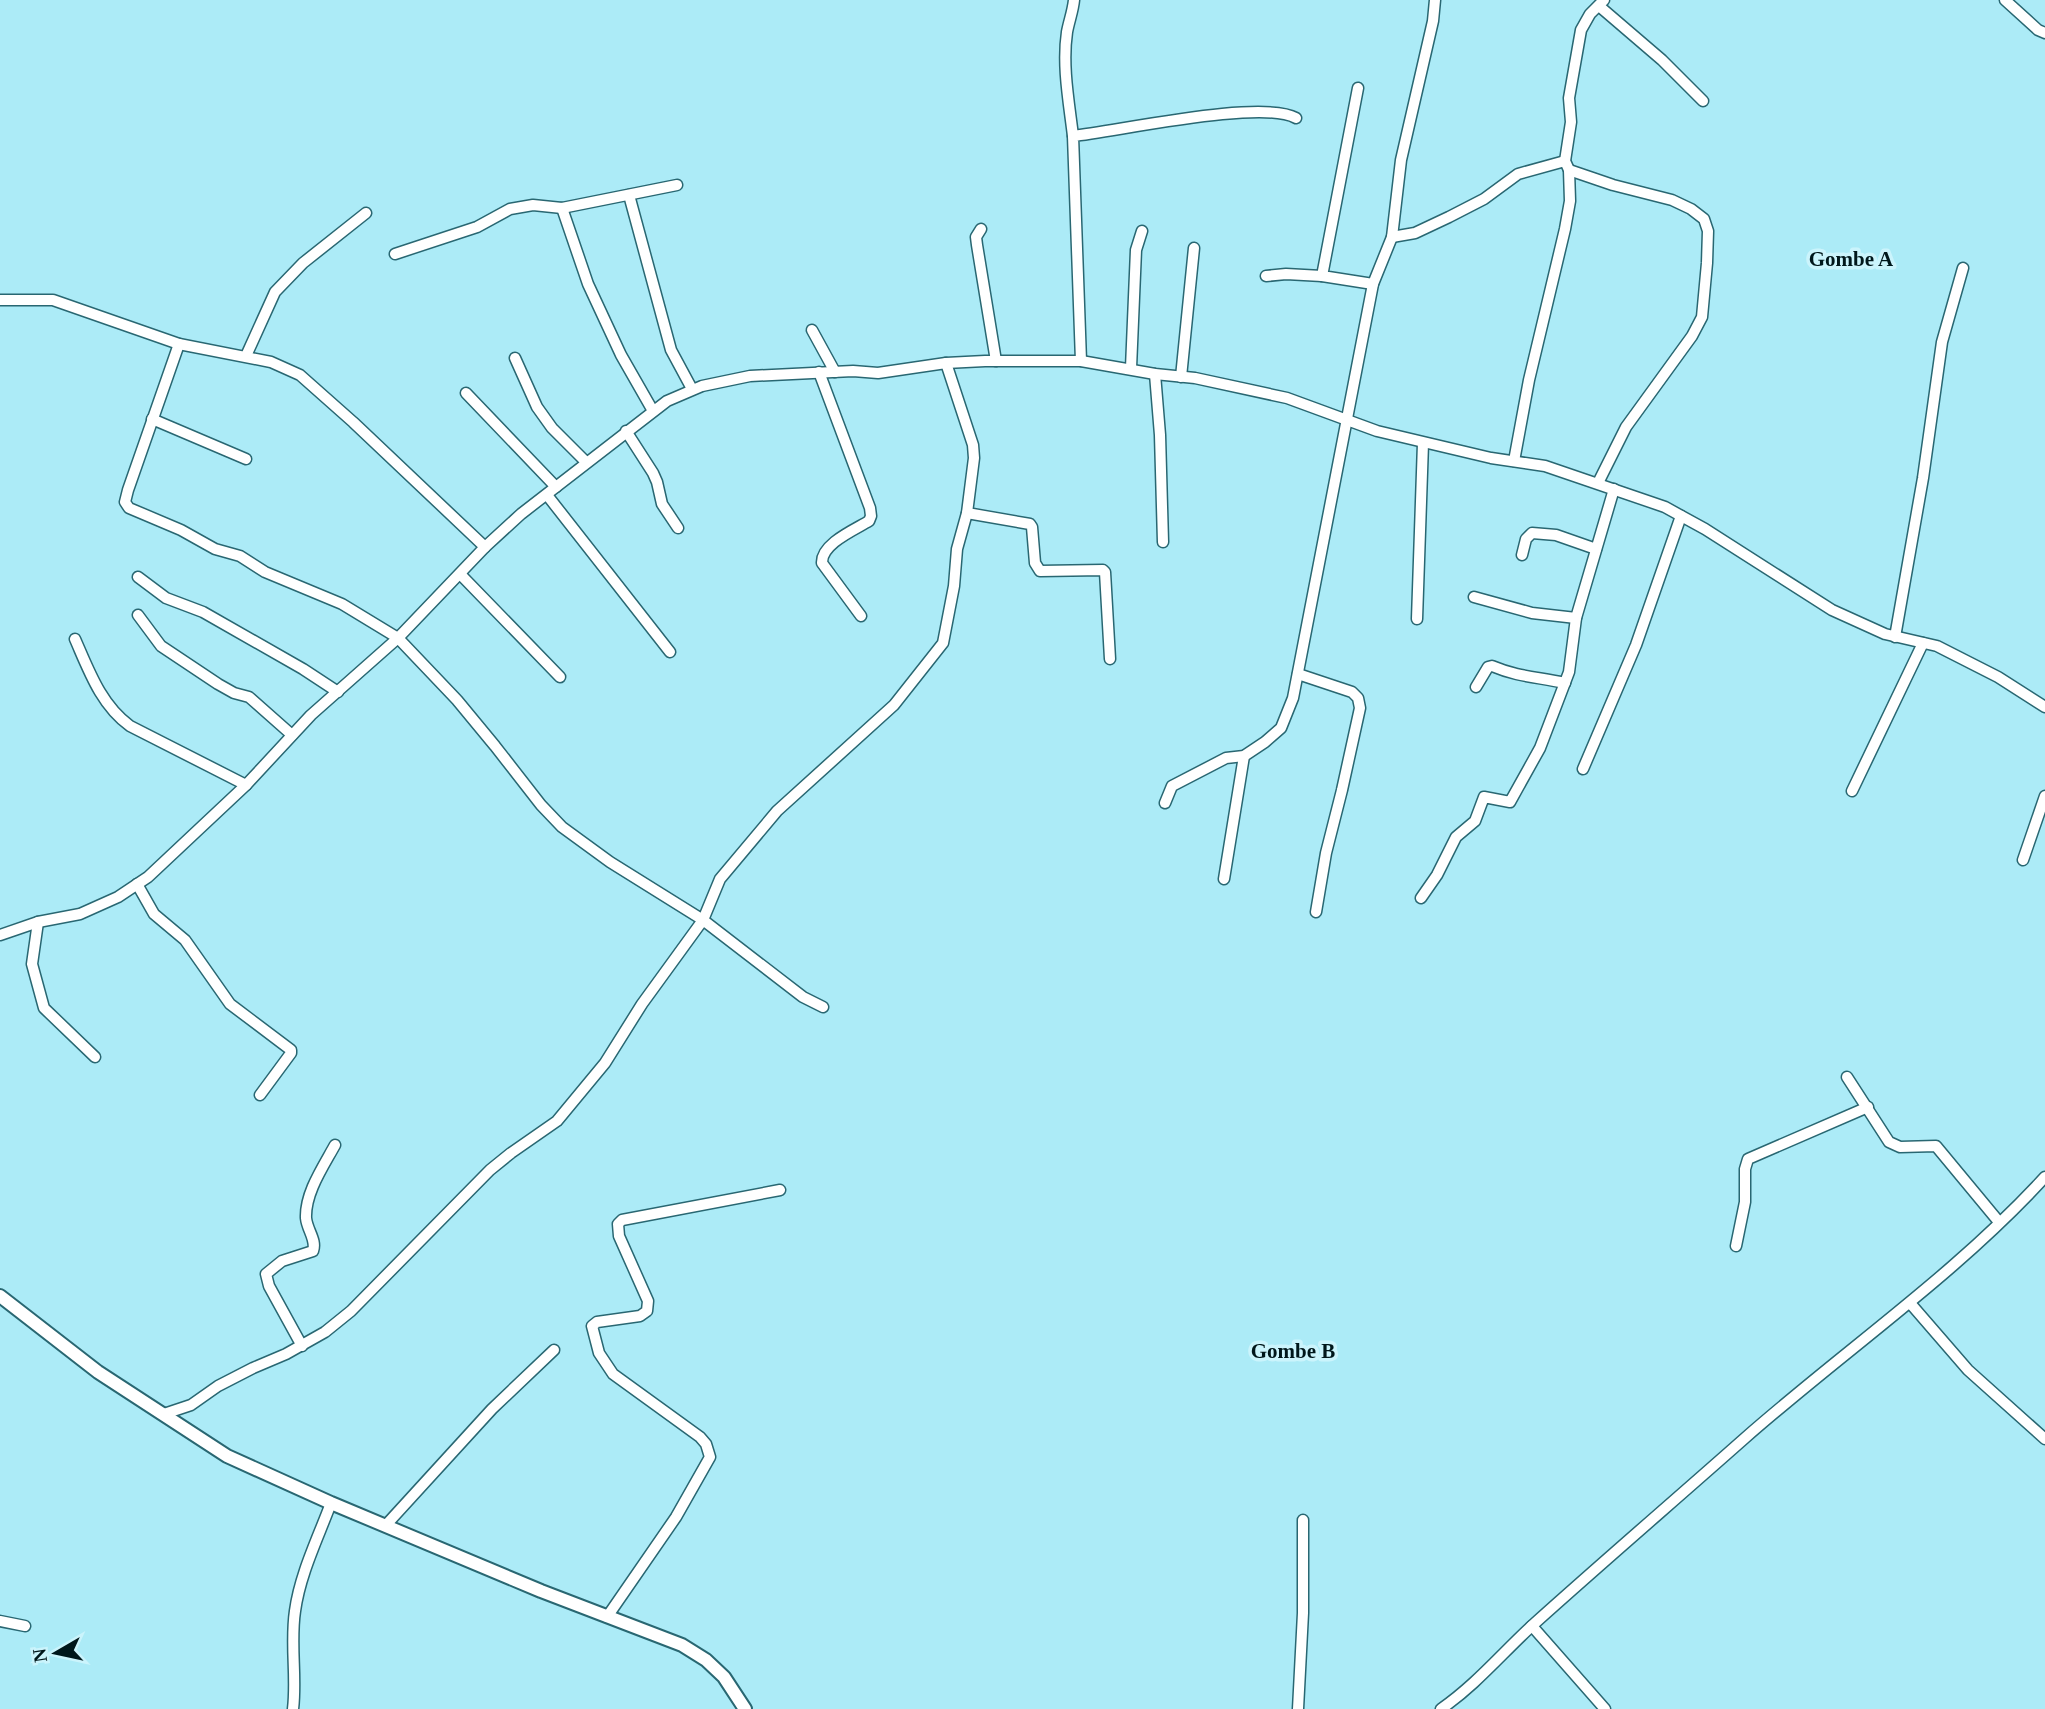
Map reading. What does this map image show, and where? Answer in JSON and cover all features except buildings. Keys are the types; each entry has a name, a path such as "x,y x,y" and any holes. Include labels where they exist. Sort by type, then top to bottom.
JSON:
{"street":[{"path":"1074,0 1067,32 1066,57 1073,136 1081,361"},
{"path":"1165,803 1172,786 1226,758 1244,756 1265,742 1281,727 1293,698 1373,284 1392,237 1401,160 1433,20 1435,0"},
{"path":"2005,0 2038,30 2045,33"},
{"path":"1514,461 1529,380 1570,201 1567,166 1571,121 1569,99 1581,30 1590,14 1601,3 1703,101"},
{"path":"1322,276 1357,88"},
{"path":"1073,136 1236,113 1270,112 1296,118"},
{"path":"1392,237 1415,233 1449,217 1484,199 1518,174 1567,166 1613,185 1672,200 1704,219 1707,231 1707,262 1702,317 1692,336 1626,427 1598,483"},
{"path":"395,254 477,227 510,209 533,205 562,208 677,185"},
{"path":"629,195 671,350 692,389"},
{"path":"562,208 594,296 621,355 653,411"},
{"path":"246,356 275,292 303,263 366,213"},
{"path":"981,229 976,237 996,361"},
{"path":"1130,368 1136,250 1142,231"},
{"path":"1181,377 1194,248"},
{"path":"1895,637 1921,491 1942,342 1963,268"},
{"path":"1266,276 1322,276 1373,284"},
{"path":"0,300 53,300 179,344 271,362 300,375 354,422 485,548"},
{"path":"812,330 835,372"},
{"path":"179,344 125,502 129,508 181,530 215,549 240,556 265,572 342,604 398,638 457,700 541,805 562,827 610,862 703,920 803,997 823,1007"},
{"path":"515,358 537,407 552,428 586,462"},
{"path":"0,935 38,922 80,914 118,897 148,877 246,785 292,735 398,638 521,514 667,401 692,389 750,376 819,372 878,373 946,363 1081,361 1195,378 1287,398 1377,431 1491,458 1545,466 1665,508 1808,597 1859,624 1895,637 1937,646 1977,666 2045,707"},
{"path":"164,1414 191,1405 230,1380 302,1346 325,1332 351,1311 490,1170 557,1122 605,1063 642,1004 703,920 720,878 777,811 894,705 943,643 954,586 957,549 967,513 974,458 973,445 946,363"},
{"path":"819,372 871,516 869,521 827,549 822,563 861,616"},
{"path":"1155,374 1163,542"},
{"path":"466,393 556,487"},
{"path":"152,419 246,459"},
{"path":"625,431 653,473 662,504 678,528"},
{"path":"1417,619 1423,443"},
{"path":"1421,898 1437,875 1456,837 1475,821 1484,797 1510,802 1540,748 1565,682 1576,618 1614,489"},
{"path":"547,495 670,652"},
{"path":"967,513 1030,524 1035,563 1040,570 1105,572 1110,659"},
{"path":"1583,769 1636,645 1681,516"},
{"path":"1522,555 1526,538 1532,533 1556,535 1596,549"},
{"path":"461,575 560,677"},
{"path":"138,577 166,598 203,612 338,692"},
{"path":"1474,597 1532,612 1576,618"},
{"path":"138,615 161,646 218,684 234,693 249,697 292,735"},
{"path":"75,639 113,714 130,726 246,785"},
{"path":"1852,791 1923,643"},
{"path":"1476,687 1488,667 1492,666 1528,678 1565,682"},
{"path":"1298,674 1352,692 1358,698 1360,708 1326,853 1316,912"},
{"path":"1224,879 1244,756"},
{"path":"2023,860 2045,796"},
{"path":"137,884 154,914 185,940 230,1004 291,1049 291,1053 260,1095"},
{"path":"38,922 32,964 44,1008 96,1057"},
{"path":"1846,1077 1889,1142 1895,1146 1911,1148 1936,1146 1999,1222"},
{"path":"1736,1246 1745,1202 1745,1169 1748,1159 1868,1107"},
{"path":"302,1346 269,1286 266,1274 282,1261 303,1255 315,1247 306,1223 307,1206 315,1182 335,1145"},
{"path":"1441,1709 1468,1690 1532,1626 1805,1385 1910,1303 2045,1177"},
{"path":"607,1617 676,1517 710,1457 706,1444 700,1437 612,1374 599,1353 592,1326 597,1322 640,1316 647,1311 648,1301 619,1236 618,1224 622,1220 780,1190"},
{"path":"0,1296 98,1372 227,1456 331,1503 607,1617 682,1645 706,1660 724,1677 745,1709"},
{"path":"1910,1303 1968,1370 2045,1440"},
{"path":"386,1525 457,1446 554,1350"},
{"path":"293,1709 293,1638 298,1594 331,1503"},
{"path":"1298,1709 1303,1613 1303,1520"},
{"path":"0,1621 25,1626"},
{"path":"1532,1626 1605,1709"}],"district":[{"name":"Gombe A","path":"1851,259"},
{"name":"Gombe B","path":"1293,1351"}]}
